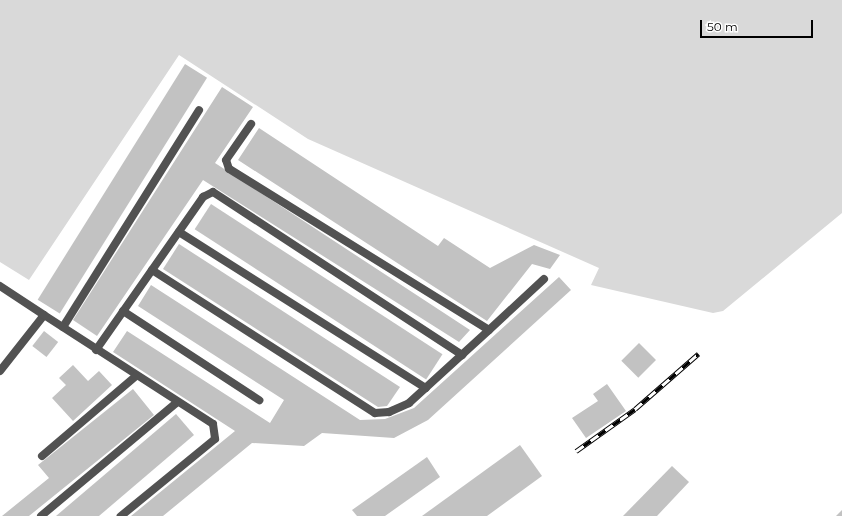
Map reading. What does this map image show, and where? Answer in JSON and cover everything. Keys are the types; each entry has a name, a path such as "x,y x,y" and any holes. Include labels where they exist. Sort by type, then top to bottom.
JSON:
{"street":[{"path":"63,327 200,110"},
{"path":"251,124 226,160 229,169 489,330"},
{"path":"96,350 202,197 213,192 462,355"},
{"path":"179,232 426,388"},
{"path":"152,270 375,412 388,412 410,403 544,279"},
{"path":"0,286 176,403 213,424 215,439 121,516"},
{"path":"123,311 259,400"},
{"path":"0,370 44,315"},
{"path":"42,456 136,376"},
{"path":"42,516 176,403"}],"shaded area":[{"path":"0,0 842,0 842,213 723,311 713,313 591,285 599,268 308,139 179,55 29,280 0,262"}],"building":[{"path":"185,64 207,78 60,314 38,300"},
{"path":"222,87 253,107 215,163 470,330 459,342 203,180 97,336 73,320"},
{"path":"259,128 438,246 444,238 490,268 534,245 560,255 550,269 532,264 487,321 238,160"},
{"path":"211,204 442,354 426,379 195,229"},
{"path":"179,244 400,387 387,406 378,407 163,269"},
{"path":"559,277 571,290 428,420 394,438 322,433 304,446 252,443 163,516 131,516 235,431 113,352 127,331 270,423 284,400 138,306 151,285 360,420 385,419 414,408"},
{"path":"44,331 58,342 46,357 32,346"},
{"path":"639,343 656,360 638,378 621,361"},
{"path":"73,365 88,381 99,371 112,385 73,421 52,398 66,385 59,378"},
{"path":"607,384 626,411 586,438 572,418 598,401 593,394"},
{"path":"133,389 154,415 29,516 2,516 49,478 38,465"},
{"path":"176,414 194,435 99,516 56,516"},
{"path":"520,445 542,476 487,516 422,516"},
{"path":"427,457 440,477 385,516 357,516 352,510"},
{"path":"672,466 689,482 657,516 623,516"},
{"path":"842,510 842,516 836,516"}],"railway":[{"path":"576,451 635,409 698,354"}]}
